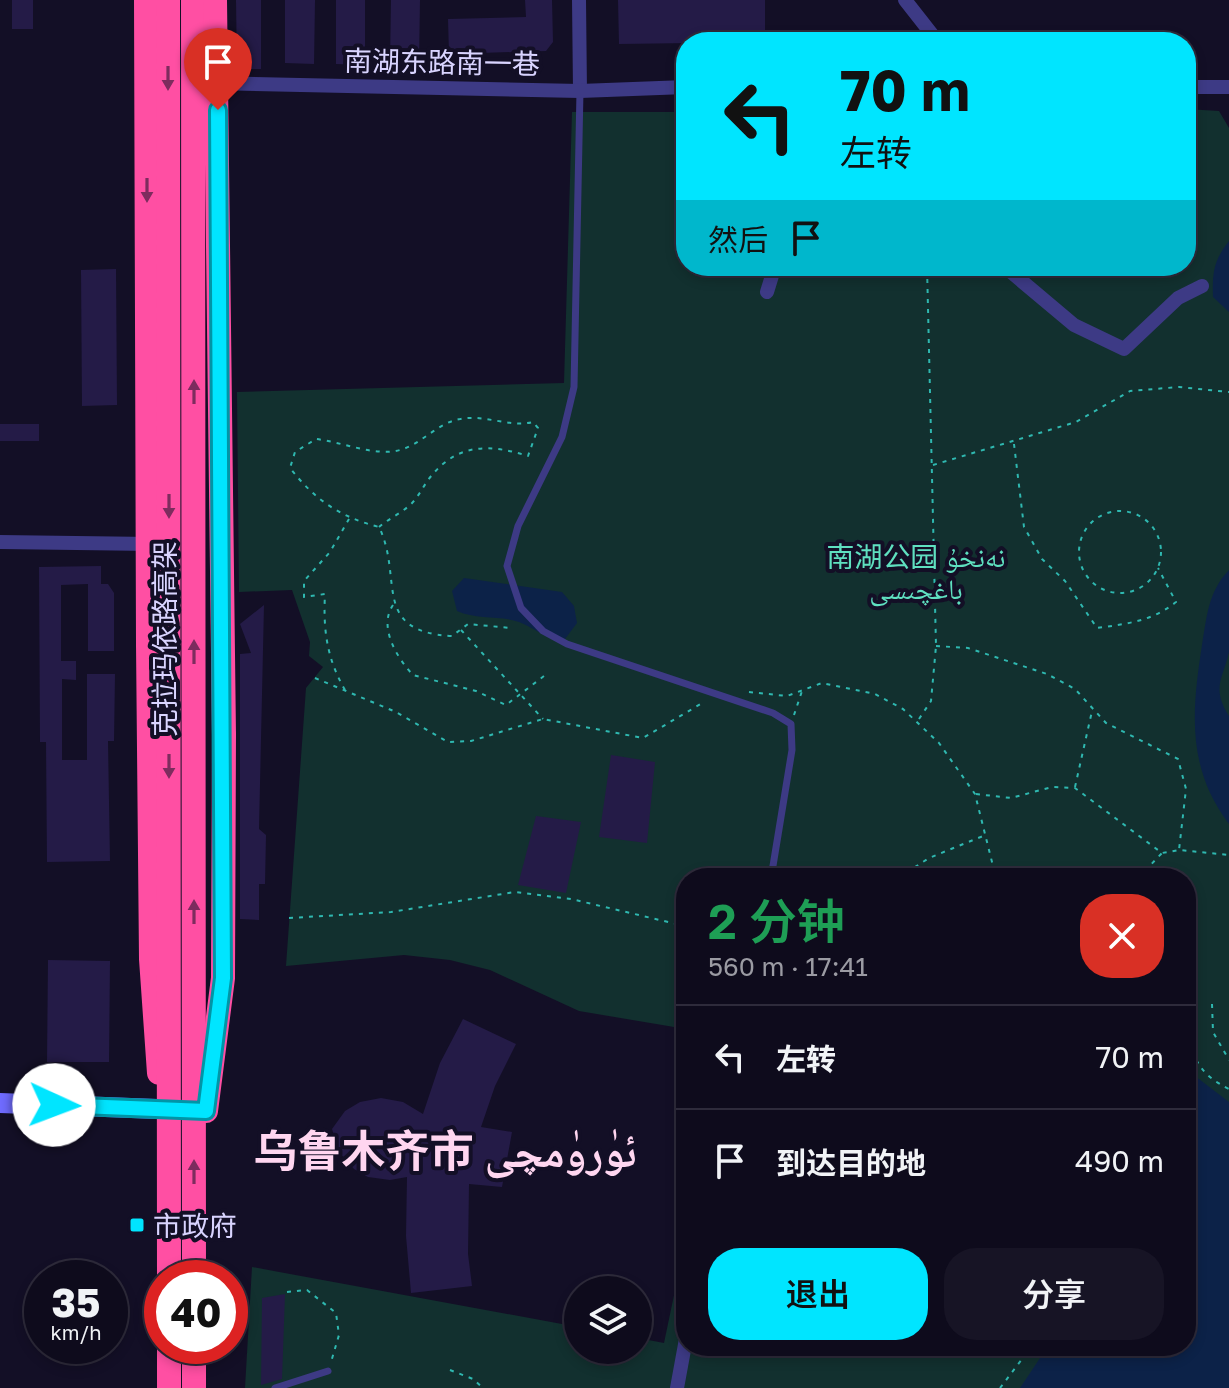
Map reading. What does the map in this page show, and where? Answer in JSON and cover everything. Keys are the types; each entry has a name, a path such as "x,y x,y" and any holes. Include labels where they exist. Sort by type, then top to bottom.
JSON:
{"highway":[{"path":"146,0 151,959 162,1108"},
{"name":"克拉玛依路高架","path":"168,0 169,1260"},
{"name":"克拉玛依路高架","path":"193,0 194,1260"},
{"path":"206,1111 223,978 224,735 215,0"},
{"path":"169,1364 169,1388"},
{"path":"194,1364 194,1388"}],"street":[{"path":"579,0 580,91"},
{"path":"905,0 930,32"},
{"name":"南湖东路南一巷","path":"196,83 580,91 676,87"},
{"path":"1196,87 1229,87"},
{"path":"767,292 772,276"},
{"path":"1016,276 1074,325 1124,349 1178,298 1202,286"},
{"path":"0,542 175,545"},
{"path":"0,1103 206,1111"},
{"path":"677,1388 683,1356"}],"lane":[{"path":"580,91 574,387 562,437 518,526 507,566 521,608 543,631 567,644 773,713 791,724 792,750 773,868"},
{"path":"275,1388 328,1371"}],"path":[{"path":"918,720 931,701 936,646 927,276"},
{"path":"932,465 1014,444 1076,422 1130,391 1179,387 1229,392"},
{"path":"458,419 533,422 538,428 528,456 507,448 468,448 454,454 432,475 412,504 379,527 349,519 310,494 290,468 295,452 316,439 350,443 378,453 402,450 432,430 458,419"},
{"path":"1014,444 1024,527 1042,559 1065,581 1097,628 1132,624 1163,612 1176,602 1158,568 1161,546 1156,530 1130,512 1113,511 1098,517 1087,528 1080,543 1079,559 1085,574 1096,586 1111,593 1127,594 1142,588 1158,568"},
{"path":"345,691 331,666 323,624 325,594 304,597 304,581 330,552 349,519"},
{"path":"379,527 387,544 394,604 401,618 431,635 452,636 468,624 511,628"},
{"path":"394,604 387,626 394,648 413,675 476,691 506,705 544,676"},
{"path":"460,629 543,719"},
{"path":"936,646 968,648 1047,674 1075,689 1106,723 1178,759 1186,789 1179,850"},
{"path":"315,678 396,712 448,742 471,741 543,719 643,738 719,695 752,692 787,696 822,683 875,694 918,720 975,794 993,868"},
{"path":"791,724 803,690"},
{"path":"1075,788 1092,709"},
{"path":"975,794 1011,798 1052,787 1075,788 1162,853"},
{"path":"914,867 984,836"},
{"path":"1148,868 1162,853 1179,850 1229,855"},
{"path":"289,918 391,912 515,892 571,899 676,924"},
{"path":"1212,1004 1213,1032 1229,1060"},
{"path":"1196,1058 1201,1067 1229,1089"},
{"path":"287,1292 307,1290 336,1313 339,1335 328,1371"},
{"path":"1000,1388 1024,1356"},
{"path":"450,1370 473,1379 483,1388"}],"green space":[{"name":"南湖公园 نەنخۇ باغچىسى","path":"1196,110 1219,111 1229,128 1229,1388 245,1388 252,1267 564,1324 564,1364 652,1364 652,1341 664,1343 676,1286 676,1356 1196,1356 1196,868 676,868 676,1027 579,1011 490,970 450,960 404,955 286,966 306,688 323,667 309,656 310,642 292,590 239,592 237,392 564,383 572,112 676,112 676,276 1196,276"}],"water":[{"path":"1229,241 1229,312 1213,297 1213,288 1217,260"},
{"path":"1229,570 1229,652 1220,690 1229,716 1229,824 1205,781 1199,759 1195,715 1207,614 1217,587"},
{"path":"464,578 562,592 574,606 577,623 565,639 546,635 511,620 472,616 457,611 452,591"},
{"path":"1196,1077 1229,1102 1229,1388 1020,1388 1041,1356 1196,1356"}],"building":[{"path":"12,0 33,0 33,29 12,29"},
{"path":"236,0 261,0 261,69 237,69"},
{"path":"285,0 315,0 314,64 285,63"},
{"path":"336,0 365,0 365,65 336,64"},
{"path":"391,0 420,0 419,63 390,62"},
{"path":"525,0 552,0 553,42 546,51 449,54 448,19 526,17"},
{"path":"618,0 765,0 765,32 676,32 676,43 619,44"},
{"path":"116,269 117,405 82,406 81,270"},
{"path":"0,424 39,424 39,441 0,441"},
{"path":"101,566 101,584 108,584 114,593 114,651 88,651 88,584 61,585 61,661 76,661 76,680 62,679 62,760 87,760 87,674 115,674 114,741 108,741 110,861 47,862 46,742 40,742 39,567"},
{"path":"264,605 259,829 266,835 265,884 259,884 259,920 240,919 240,654 251,653 240,624"},
{"path":"611,755 655,762 647,843 599,837"},
{"path":"536,816 581,822 566,893 518,885"},
{"path":"48,960 110,961 109,1062 47,1062"},
{"path":"463,1019 516,1044 495,1086 481,1127 512,1132 502,1187 469,1184 468,1254 472,1286 411,1293 406,1236 407,1177 390,1180 368,1177 354,1169 339,1152 332,1129 345,1111 360,1102 381,1098 403,1102 423,1114 440,1063"},
{"path":"285,1294 282,1379 261,1385 262,1298"}],"place":[{"name":"市政府","path":"137,1225"}],"district":[{"name":"乌鲁木齐市 ئۈرۈمچى","path":"445,1150"}],"route":[{"path":"54,1105 206,1111 223,978 218,110"}]}
